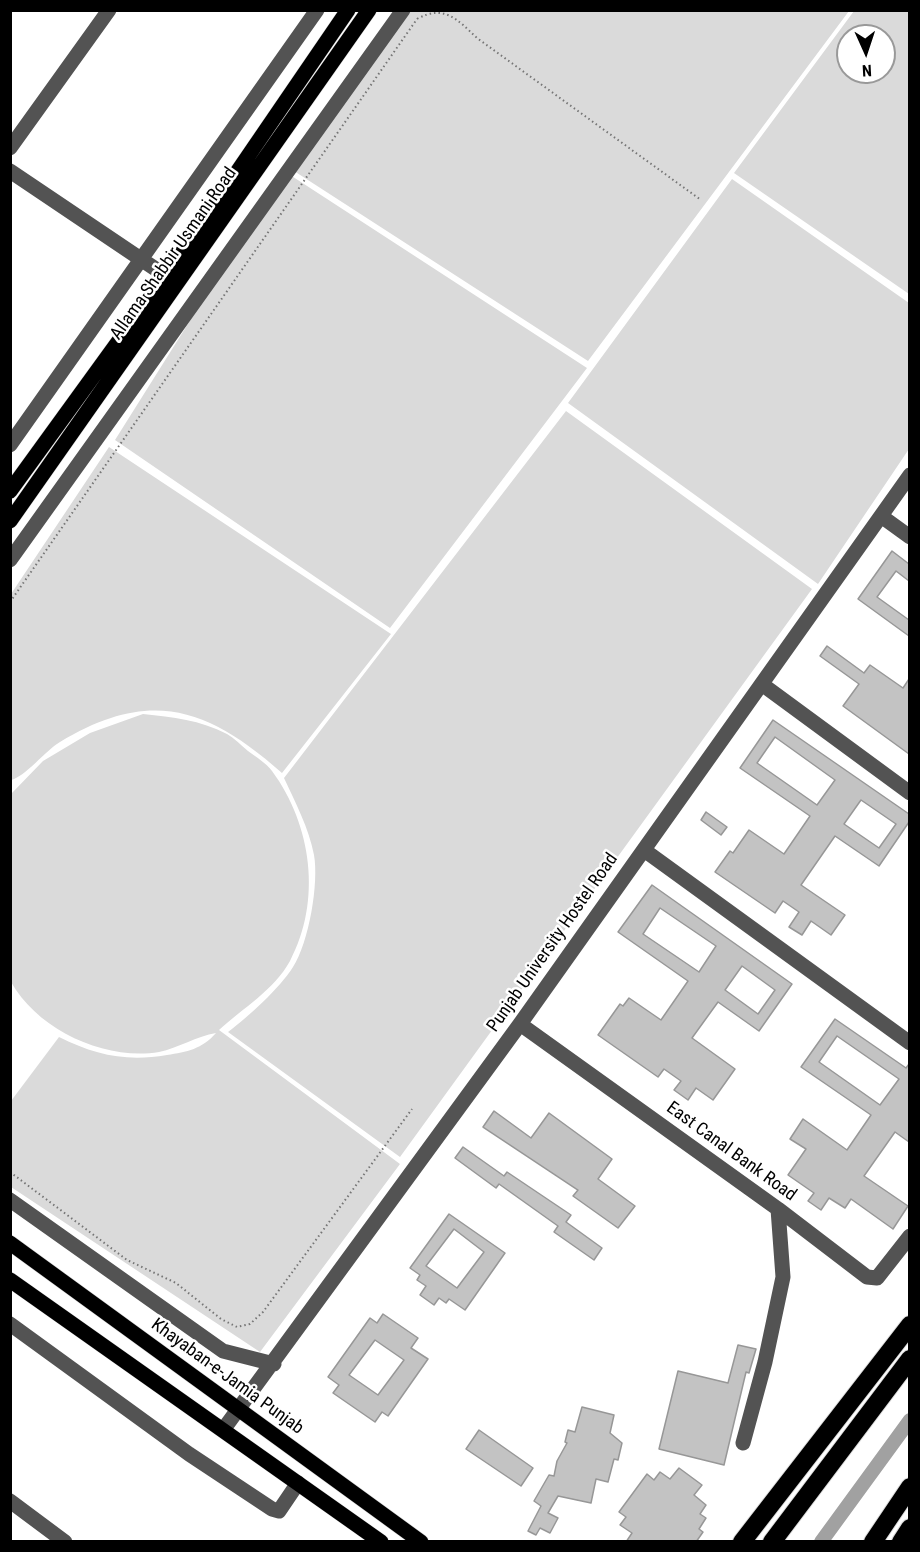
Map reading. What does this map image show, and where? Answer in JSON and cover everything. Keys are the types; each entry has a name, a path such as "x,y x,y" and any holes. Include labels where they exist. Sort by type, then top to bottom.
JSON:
{"highway":[{"path":"742,1542 909,1325"},
{"path":"772,1542 909,1359"},
{"path":"873,1542 909,1487"},
{"path":"901,1542 909,1528"}],"main road":[{"name":"Allama Shabbir Usmani Road","path":"10,521 369,10"},
{"name":"Allama Shabbir Usmani Road","path":"10,491 166,276 342,13"},
{"name":"Khayaban-e-Jamia Punjab","path":"10,1243 422,1542"},
{"path":"10,1280 298,1483 363,1536 381,1542"}],"street":[{"path":"10,148 109,10"},
{"path":"10,446 143,261 317,10"},
{"path":"10,560 403,10"},
{"path":"10,171 166,276"},
{"name":"Punjab University Hostel Road","path":"223,1430 274,1364 520,1024 763,685 909,475"},
{"path":"881,516 909,537"},
{"path":"763,685 909,793"},
{"path":"644,850 909,1043"},
{"name":"East Canal Bank Road","path":"520,1024 778,1209 867,1277 877,1278 909,1236"},
{"path":"10,1200 223,1351 274,1364"},
{"path":"743,1443 765,1362 783,1277 778,1209"},
{"path":"10,1324 189,1454 272,1509 279,1511 298,1483"},
{"path":"10,1501 65,1542"}],"path":[{"path":"10,602 417,19 429,12 446,14 458,20 477,38 701,200"},
{"path":"10,1172 127,1260 176,1283 221,1319 237,1328 250,1324 263,1312 412,1109"}],"shaded area":[{"path":"403,11 849,11 839,24 836,24 836,28 588,361 294,171"},
{"path":"854,11 909,11 909,294 734,173 836,35 836,84 896,84 896,24 844,24"},
{"path":"284,171 587,368 390,628 115,440"},
{"path":"732,179 909,303 909,449 818,584 568,403"},
{"path":"566,411 812,589 400,1157 228,1032 263,1002 287,975 299,956 308,928 314,896 314,855 305,825 284,778"},
{"path":"109,447 391,634 282,773 255,751 203,720 177,712 150,711 122,715 92,725 60,742 23,774 11,780 11,594"},
{"path":"143,714 196,722 227,734 272,771 286,792 304,839 309,889 300,938 290,961 267,990 219,1030 400,1164 260,1352 11,1187 11,1101 59,1037 98,1052 138,1058 188,1051 205,1043 216,1033 159,1052 138,1054 117,1052 75,1038 55,1028 23,999 11,982 11,794 43,761 90,733"}],"building":[{"path":"892,551 909,564 909,581 896,571 877,597 909,620 909,636 858,599"},
{"path":"827,646 864,673 870,665 903,688 909,679 909,754 843,706 859,684 820,656"},
{"path":"773,720 909,814 909,822 879,866 835,836 801,885 845,915 831,935 811,921 802,935 789,927 799,912 783,901 775,913 715,872 730,851 733,853 749,830 784,854 810,816 740,768","holes":["775,737 835,780 817,805 757,763","861,800 896,824 879,848 844,824"]},
{"path":"706,812 727,827 721,835 701,820"},
{"path":"652,885 792,984 759,1031 718,1002 692,1038 735,1069 713,1100 696,1088 688,1100 674,1090 681,1081 664,1069 658,1077 598,1035 620,1004 623,1006 629,998 661,1020 688,981 618,932","holes":["660,908 716,946 699,972 643,934","742,966 775,990 758,1014 725,990"]},
{"path":"835,1019 906,1068 909,1064 909,1142 895,1132 864,1176 908,1206 893,1229 851,1199 845,1208 829,1198 821,1210 808,1201 814,1193 788,1175 806,1149 790,1139 803,1119 847,1150 871,1115 801,1067","holes":["837,1036 899,1079 880,1105 819,1062"]},
{"path":"494,1111 531,1138 549,1113 612,1159 598,1179 635,1206 618,1228 573,1196 578,1190 483,1127"},
{"path":"463,1147 504,1176 507,1172 571,1215 566,1222 602,1248 594,1260 554,1232 558,1226 499,1184 496,1188 455,1158"},
{"path":"449,1214 505,1253 465,1310 449,1299 446,1303 439,1298 434,1305 420,1295 426,1286 417,1280 420,1275 410,1268","holes":["454,1229 484,1252 457,1288 426,1266"]},
{"path":"383,1314 418,1338 411,1348 428,1359 388,1416 382,1412 375,1422 333,1393 339,1385 328,1377 370,1318 377,1323","holes":["375,1340 404,1360 378,1395 349,1375"]},
{"path":"738,1345 756,1349 749,1373 746,1372 724,1465 659,1449 678,1371 728,1383"},
{"path":"582,1407 614,1415 610,1433 622,1443 618,1460 614,1459 608,1482 596,1479 591,1503 558,1496 548,1513 558,1518 550,1533 540,1528 536,1535 528,1531 541,1506 534,1501 549,1475 554,1476 557,1461 567,1443 565,1442 568,1430 575,1432"},
{"path":"479,1430 533,1468 521,1486 466,1449"},
{"path":"679,1468 702,1485 694,1495 706,1505 700,1514 706,1518 699,1529 703,1532 696,1542 626,1542 632,1533 620,1525 626,1517 619,1512 647,1474 654,1480 660,1472 670,1479"}],"waterway":[{"path":"821,1542 910,1420"}]}
